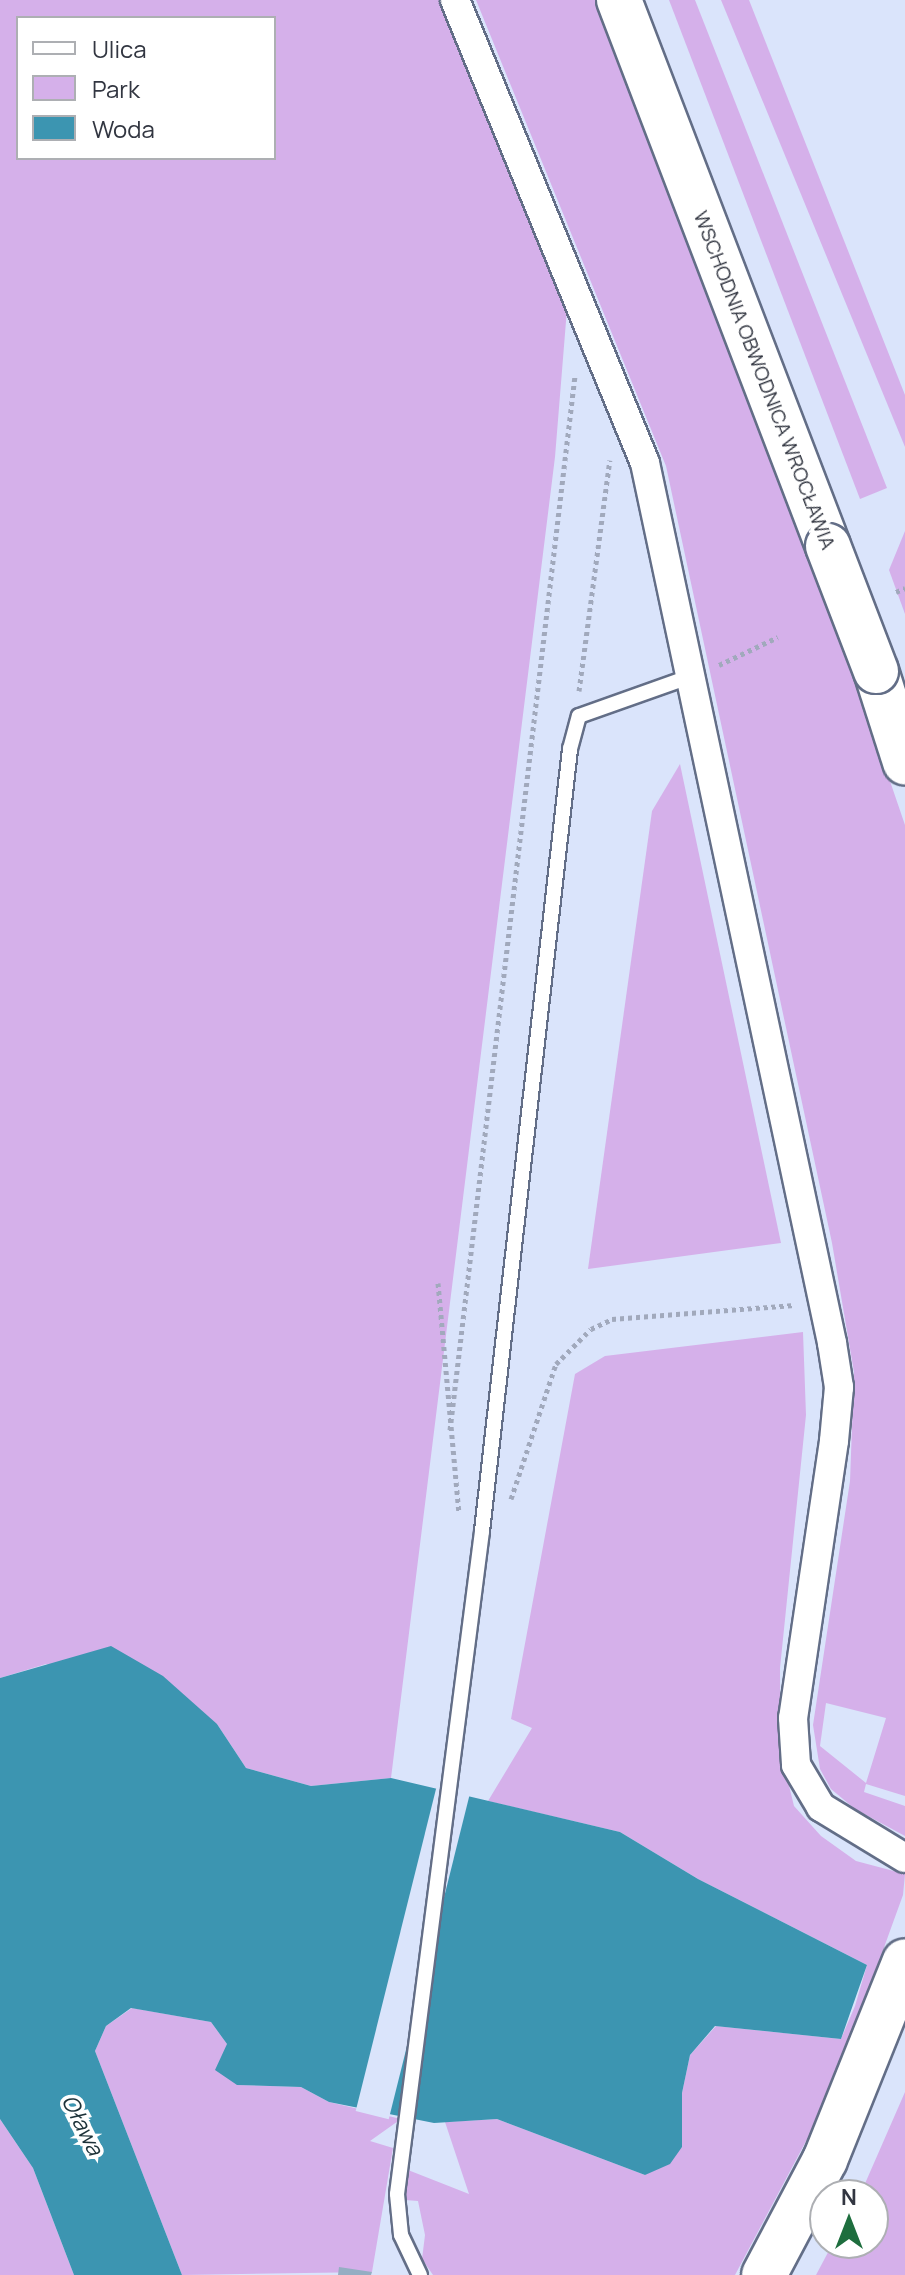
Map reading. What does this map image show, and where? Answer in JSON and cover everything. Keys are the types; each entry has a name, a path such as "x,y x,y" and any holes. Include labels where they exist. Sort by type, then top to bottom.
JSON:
{"main road":[{"name":"WSCHODNIA OBWODNICA WROCŁAWIA","path":"619,0 876,671 905,762"},
{"path":"764,2275 825,2160 905,1961"}],"street":[{"path":"455,0 645,463 823,1303 838,1400 826,1518 791,1741 805,1786 821,1807 905,1858"}],"lane":[{"path":"420,2275 401,2235 397,2194 482,1531 562,808 579,716 692,676"}],"path":[{"path":"450,1430 576,370 603,355"},
{"path":"579,716 599,515 616,431 627,415"},
{"path":"896,592 905,588"},
{"path":"736,657 778,637"},
{"path":"438,1283 458,1512 482,1531 502,1517 517,1486 556,1364 591,1329 612,1319 823,1303"}],"green space":[{"path":"0,0 440,0 567,309 555,457 391,1778 311,1786 246,1768 217,1724 46,1664 0,1678"},
{"path":"476,0 598,0 810,547 905,825 905,1796 866,1784 864,1792 905,1806 905,1836 855,1809 831,1789 820,1769 813,1725 850,1481 854,1372 832,1243 666,466","holes":["826,1703 886,1718 866,1783 820,1746"]},
{"path":"669,0 695,0 887,488 860,499"},
{"path":"721,0 749,0 905,395 905,447"},
{"path":"905,531 905,614 889,570"},
{"path":"680,764 781,1243 588,1269 652,811"},
{"path":"803,1332 806,1415 780,1668 780,1749 794,1806 821,1836 856,1861 905,1874 903,1895 878,1964 814,2126 735,2275 433,2275 422,2259 425,2235 418,2201 405,2200 408,2170 469,2194 445,2122 497,2119 645,2175 682,2147 682,2093 690,2055 716,2026 841,2039 855,2006 867,1965 698,1879 620,1832 488,1801 532,1728 511,1719 575,1374 605,1356"},
{"path":"132,2008 211,2022 227,2044 237,2085 301,2087 329,2102 401,2119 370,2141 393,2148 372,2272 182,2275 95,2051 106,2026"},
{"path":"905,2092 905,2275 816,2275 824,2259 889,2259 889,2179 867,2179"},
{"path":"0,2119 33,2168 74,2275 0,2275"}],"water":[{"name":"Oława","path":"111,1646 163,1676 217,1724 246,1768 311,1786 391,1778 620,1832 698,1879 867,1965 841,2039 715,2026 690,2055 682,2093 682,2147 670,2164 645,2175 497,2119 434,2123 329,2102 301,2087 237,2085 215,2070 227,2044 211,2022 131,2008 106,2026 95,2051 182,2275 74,2275 33,2168 0,2119 0,1678"}],"pier":[{"path":"437,1785 470,1793 389,2119 356,2111"}],"building":[{"path":"339,2267 372,2272 371,2275 338,2275"}]}
